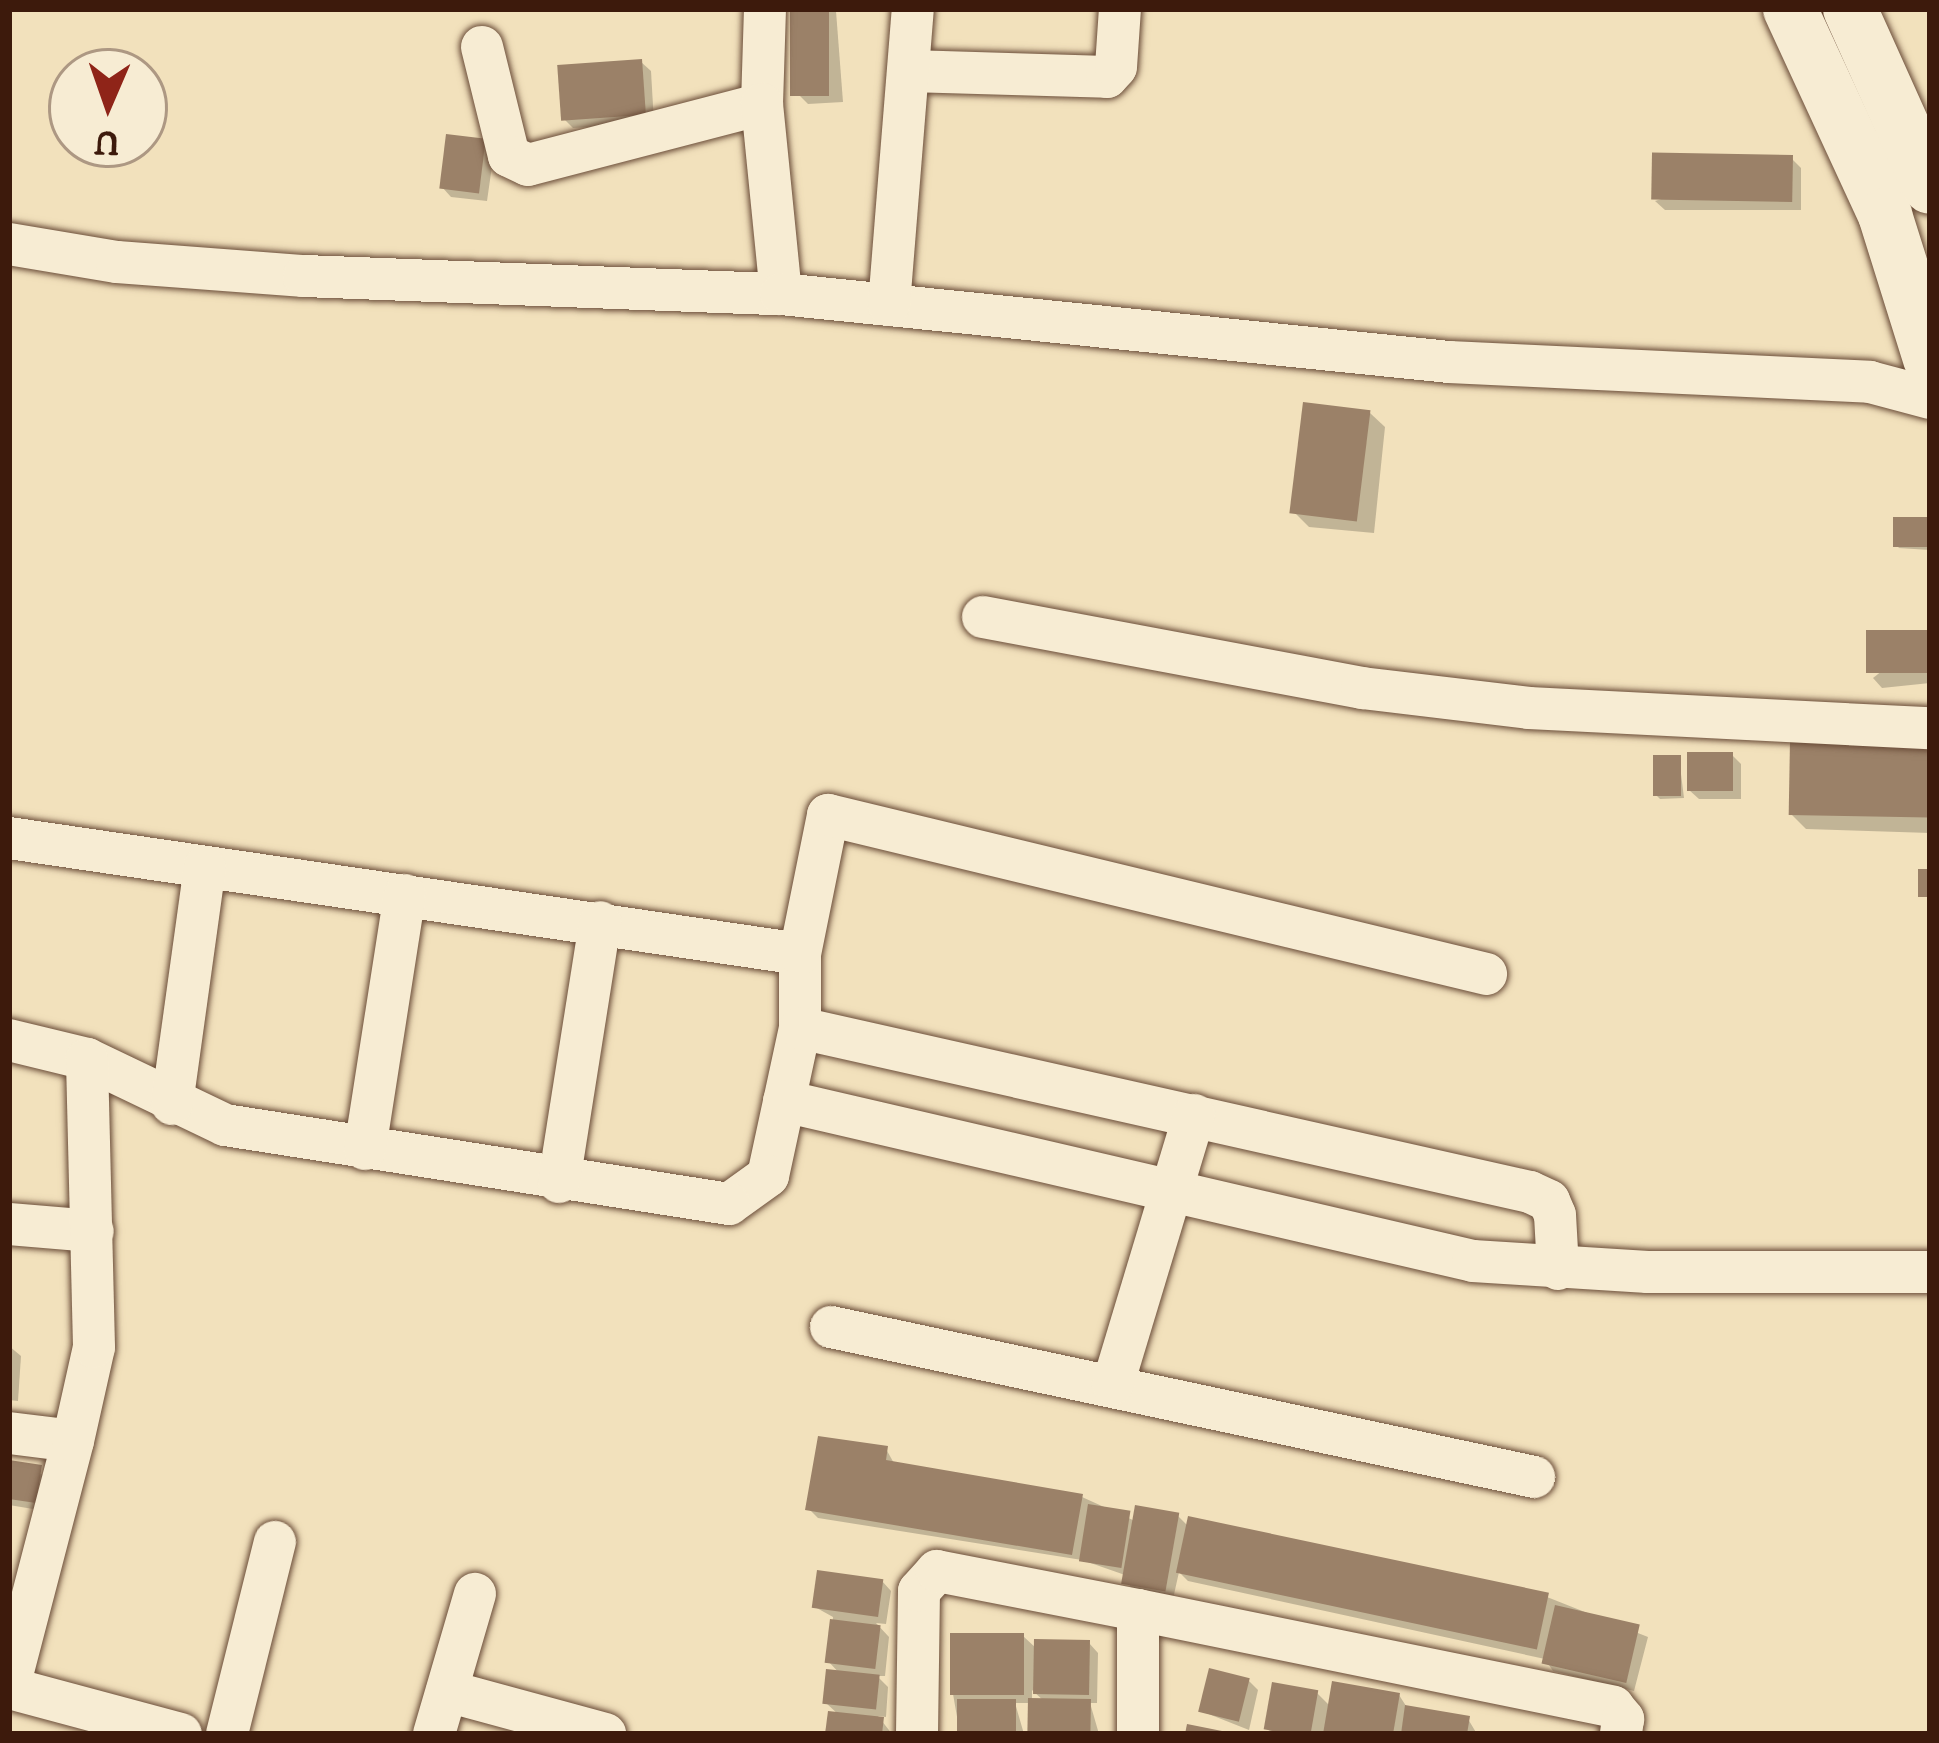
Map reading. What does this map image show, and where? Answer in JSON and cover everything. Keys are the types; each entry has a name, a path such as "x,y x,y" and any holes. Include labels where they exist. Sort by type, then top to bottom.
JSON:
{"street":[{"path":"765,9 762,104 781,294"},
{"path":"889,305 913,9"},
{"path":"909,70 1108,77 1116,68 1120,9"},
{"path":"1790,9 1868,174 1928,337"},
{"path":"1850,9 1930,187"},
{"path":"482,46 508,157 520,165 762,104"},
{"path":"9,244 304,277 781,294 1449,362 1870,382 1930,398"},
{"path":"983,617 1339,684 1529,709 1930,728"},
{"path":"9,1040 87,1059 225,1126 559,1182 729,1204 754,1193 768,1176 800,1028 800,954 828,815 1486,974"},
{"path":"9,838 800,954"},
{"path":"172,1104 205,867"},
{"path":"365,1149 405,895"},
{"path":"559,1182 600,922"},
{"path":"800,1028 1530,1192 1549,1201 1555,1215 1558,1269"},
{"path":"87,1059 94,1347 9,1687 181,1734"},
{"path":"784,1101 1473,1261 1558,1269 1930,1271"},
{"path":"1113,1384 1194,1115"},
{"path":"9,1224 93,1231"},
{"path":"831,1327 1534,1477"},
{"path":"9,1433 73,1441"},
{"path":"227,1734 274,1542"},
{"path":"917,1734 917,1610 930,1573 1138,1610 1613,1707 1621,1734"},
{"path":"434,1734 475,1594"},
{"path":"1138,1610 1138,1734"},
{"path":"447,1690 605,1734"}],"building":[{"path":"790,9 829,9 829,96 790,96"},
{"path":"642,59 646,115 561,121 557,65"},
{"path":"446,134 486,139 479,193 439,189"},
{"path":"1652,153 1793,155 1792,202 1651,200"},
{"path":"1303,402 1370,410 1357,521 1289,513"},
{"path":"1893,517 1930,517 1930,547 1893,547"},
{"path":"1866,630 1930,630 1930,673 1866,673"},
{"path":"1790,740 1930,742 1929,817 1789,815"},
{"path":"1687,752 1733,752 1733,791 1687,791"},
{"path":"1653,755 1681,755 1681,796 1653,796"},
{"path":"1918,869 1930,869 1930,897 1918,897"},
{"path":"818,1436 888,1446 886,1460 1083,1494 1072,1555 805,1510"},
{"path":"9,1460 42,1465 36,1503 9,1499"},
{"path":"1088,1504 1130,1511 1121,1568 1079,1561"},
{"path":"1135,1505 1179,1513 1165,1592 1121,1584"},
{"path":"1188,1516 1549,1593 1537,1649 1176,1573"},
{"path":"817,1570 883,1579 878,1617 812,1608"},
{"path":"1555,1605 1640,1625 1626,1683 1542,1663"},
{"path":"830,1619 881,1625 875,1669 825,1663"},
{"path":"950,1633 1024,1633 1024,1695 950,1695"},
{"path":"1034,1639 1090,1640 1089,1695 1033,1694"},
{"path":"1209,1668 1250,1678 1239,1722 1198,1712"},
{"path":"826,1669 880,1675 876,1709 822,1704"},
{"path":"1332,1681 1400,1693 1393,1734 1323,1734"},
{"path":"1272,1682 1318,1690 1311,1734 1264,1729"},
{"path":"1028,1698 1091,1699 1090,1734 1027,1734"},
{"path":"957,1699 1016,1699 1016,1734 957,1734"},
{"path":"1405,1705 1470,1716 1467,1734 1401,1734"},
{"path":"828,1711 884,1717 882,1734 825,1734"},
{"path":"1187,1724 1227,1732 1227,1734 1185,1734"}]}
